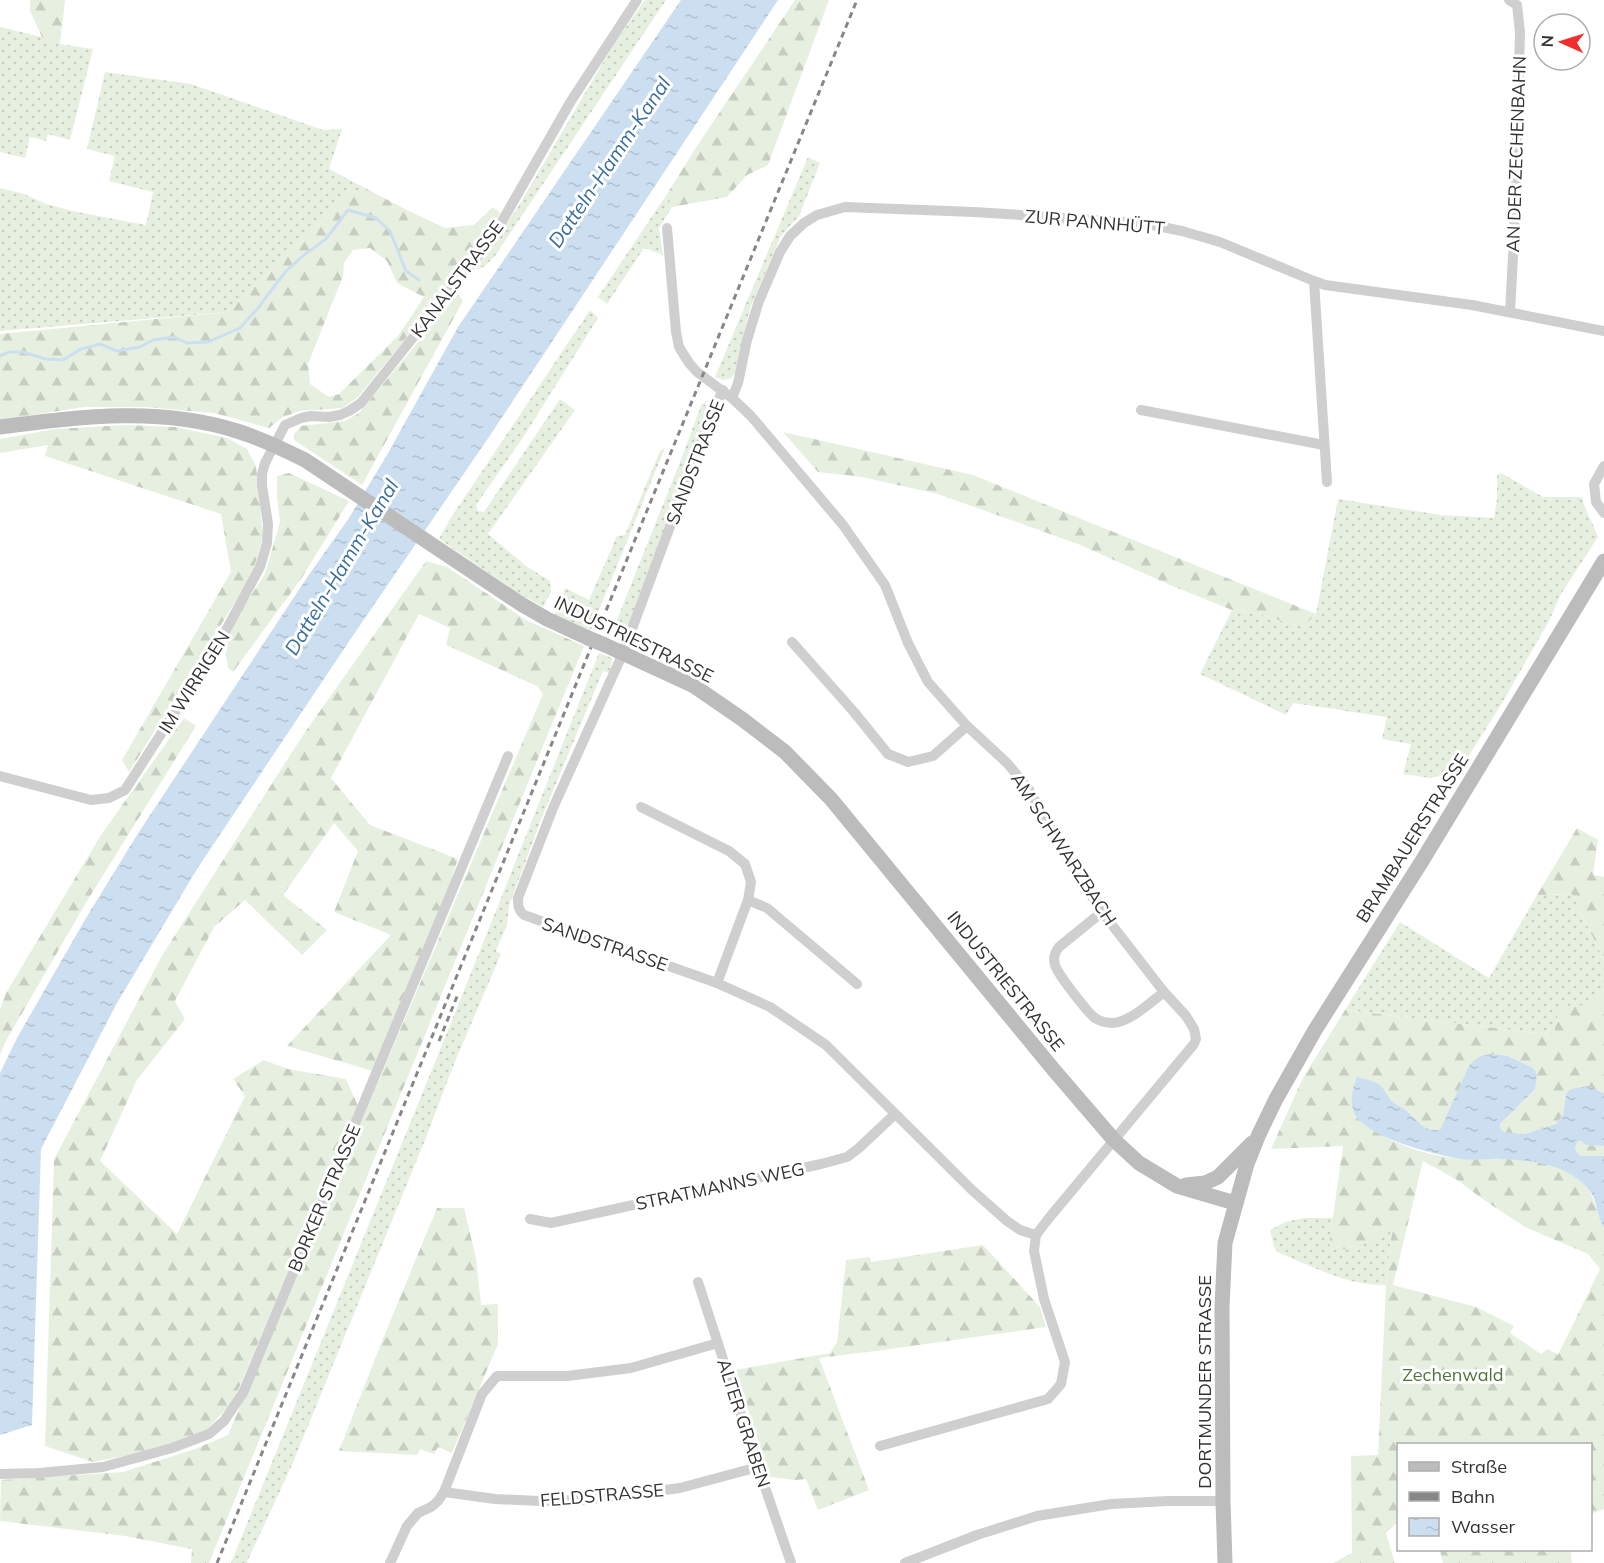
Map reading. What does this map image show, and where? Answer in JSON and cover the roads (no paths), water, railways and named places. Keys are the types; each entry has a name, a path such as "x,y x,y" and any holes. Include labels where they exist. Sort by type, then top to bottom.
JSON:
{"main road":[{"name":"INDUSTRIESTRASSE","path":"0,427 111,415 150,415 213,424 273,444 304,460 547,619 694,686 786,752 831,799 1114,1140 1139,1163 1177,1185 1235,1203"},
{"name":"BRAMBAUERSTRASSE","path":"1235,1203 1257,1138 1315,1030 1422,861 1604,561"},
{"name":"BRAMBAUERSTRASSE","path":"1177,1185 1205,1183 1218,1177 1257,1138"},
{"name":"DORTMUNDER STRASSE","path":"1225,1563 1222,1307 1225,1243 1235,1203"}],"street":[{"name":"KANALSTRASSE","path":"273,444 285,425 293,421 311,416 340,415 361,403 493,237 571,101 637,0"},
{"name":"AN DER ZECHENBAHN","path":"1509,0 1517,5 1520,32 1510,312"},
{"name":"ZUR PANNHÜTT","path":"732,398 759,301 780,252 790,236 804,223 817,214 838,208 974,212 1143,223 1220,242 1314,281 1510,312 1604,331"},
{"name":"AM SCHWARZBACH","path":"667,228 676,332 679,347 689,363 751,416 843,525 885,585 908,643 928,682 967,726 1006,763 1028,788 1071,864 1102,912 1194,1029 1196,1039 1187,1052 1114,1140"},
{"path":"1314,281 1327,482"},
{"name":"SANDSTRASSE","path":"723,390 713,411 622,653 553,808 518,898 520,912 717,983 770,1007 826,1045 972,1190 1007,1221 1020,1230 1036,1236"},
{"path":"1141,410 1324,445"},
{"name":"IM WIRRIGEN","path":"0,776 91,800 109,798 125,790 218,645 260,567 267,543 268,525 262,474 264,463 273,444"},
{"path":"1604,466 1594,484 1596,502 1604,513"},
{"path":"792,642 888,754 908,762 933,756 967,726"},
{"name":"BORKER STRASSE","path":"0,1474 103,1467 172,1448 209,1434 224,1421 243,1393 508,756"},
{"path":"641,807 729,851 745,864 751,882 748,900 717,983"},
{"path":"748,900 767,908 857,984"},
{"path":"1102,912 1059,947 1054,960 1058,972 1092,1016 1109,1023 1121,1022 1164,992"},
{"name":"STRATMANNS WEG","path":"530,1219 551,1223 847,1157 895,1114"},
{"path":"880,1446 1048,1399 1061,1384 1065,1362 1044,1299 1034,1251 1036,1236 1114,1140"},
{"name":"ALTER GRABEN","path":"698,1282 791,1563"},
{"path":"390,1563 407,1526 418,1513 438,1501 444,1492 482,1394 497,1376 567,1376 631,1368 718,1343"},
{"name":"FELDSTRASSE","path":"444,1492 495,1499 585,1500 680,1488 758,1467"},
{"path":"905,1563 977,1535 1037,1516 1112,1504 1223,1501"}],"water":[{"name":"Datteln-Hamm-Kanal","path":"681,0 778,0 491,434 197,869 117,1003 41,1149 32,1425 0,1435 0,1073 17,1038 86,918 137,835 308,576 349,518 458,327"},
{"path":"1493,1054 1508,1056 1533,1068 1537,1075 1535,1089 1500,1124 1504,1132 1524,1134 1556,1124 1563,1115 1566,1094 1571,1089 1588,1086 1604,1093 1604,1146 1586,1145 1578,1141 1575,1147 1581,1156 1604,1156 1604,1228 1589,1190 1576,1177 1561,1169 1518,1160 1461,1159 1417,1149 1368,1128 1358,1119 1353,1109 1352,1093 1357,1077 1378,1083 1392,1101 1422,1125 1440,1130 1469,1066 1480,1057"}],"waterway":[{"path":"0,356 9,352 23,352 46,359 63,360 81,349 100,344 117,351 140,347 153,340 174,337 187,343 208,342 240,328 286,271 326,239 348,210 376,218 390,231 406,271 419,280"}],"railway":[{"path":"217,1563 857,0"},
{"path":"439,1041 458,994"}],"park label":[{"name":"Zechenwald","path":"1453,1374"}]}
